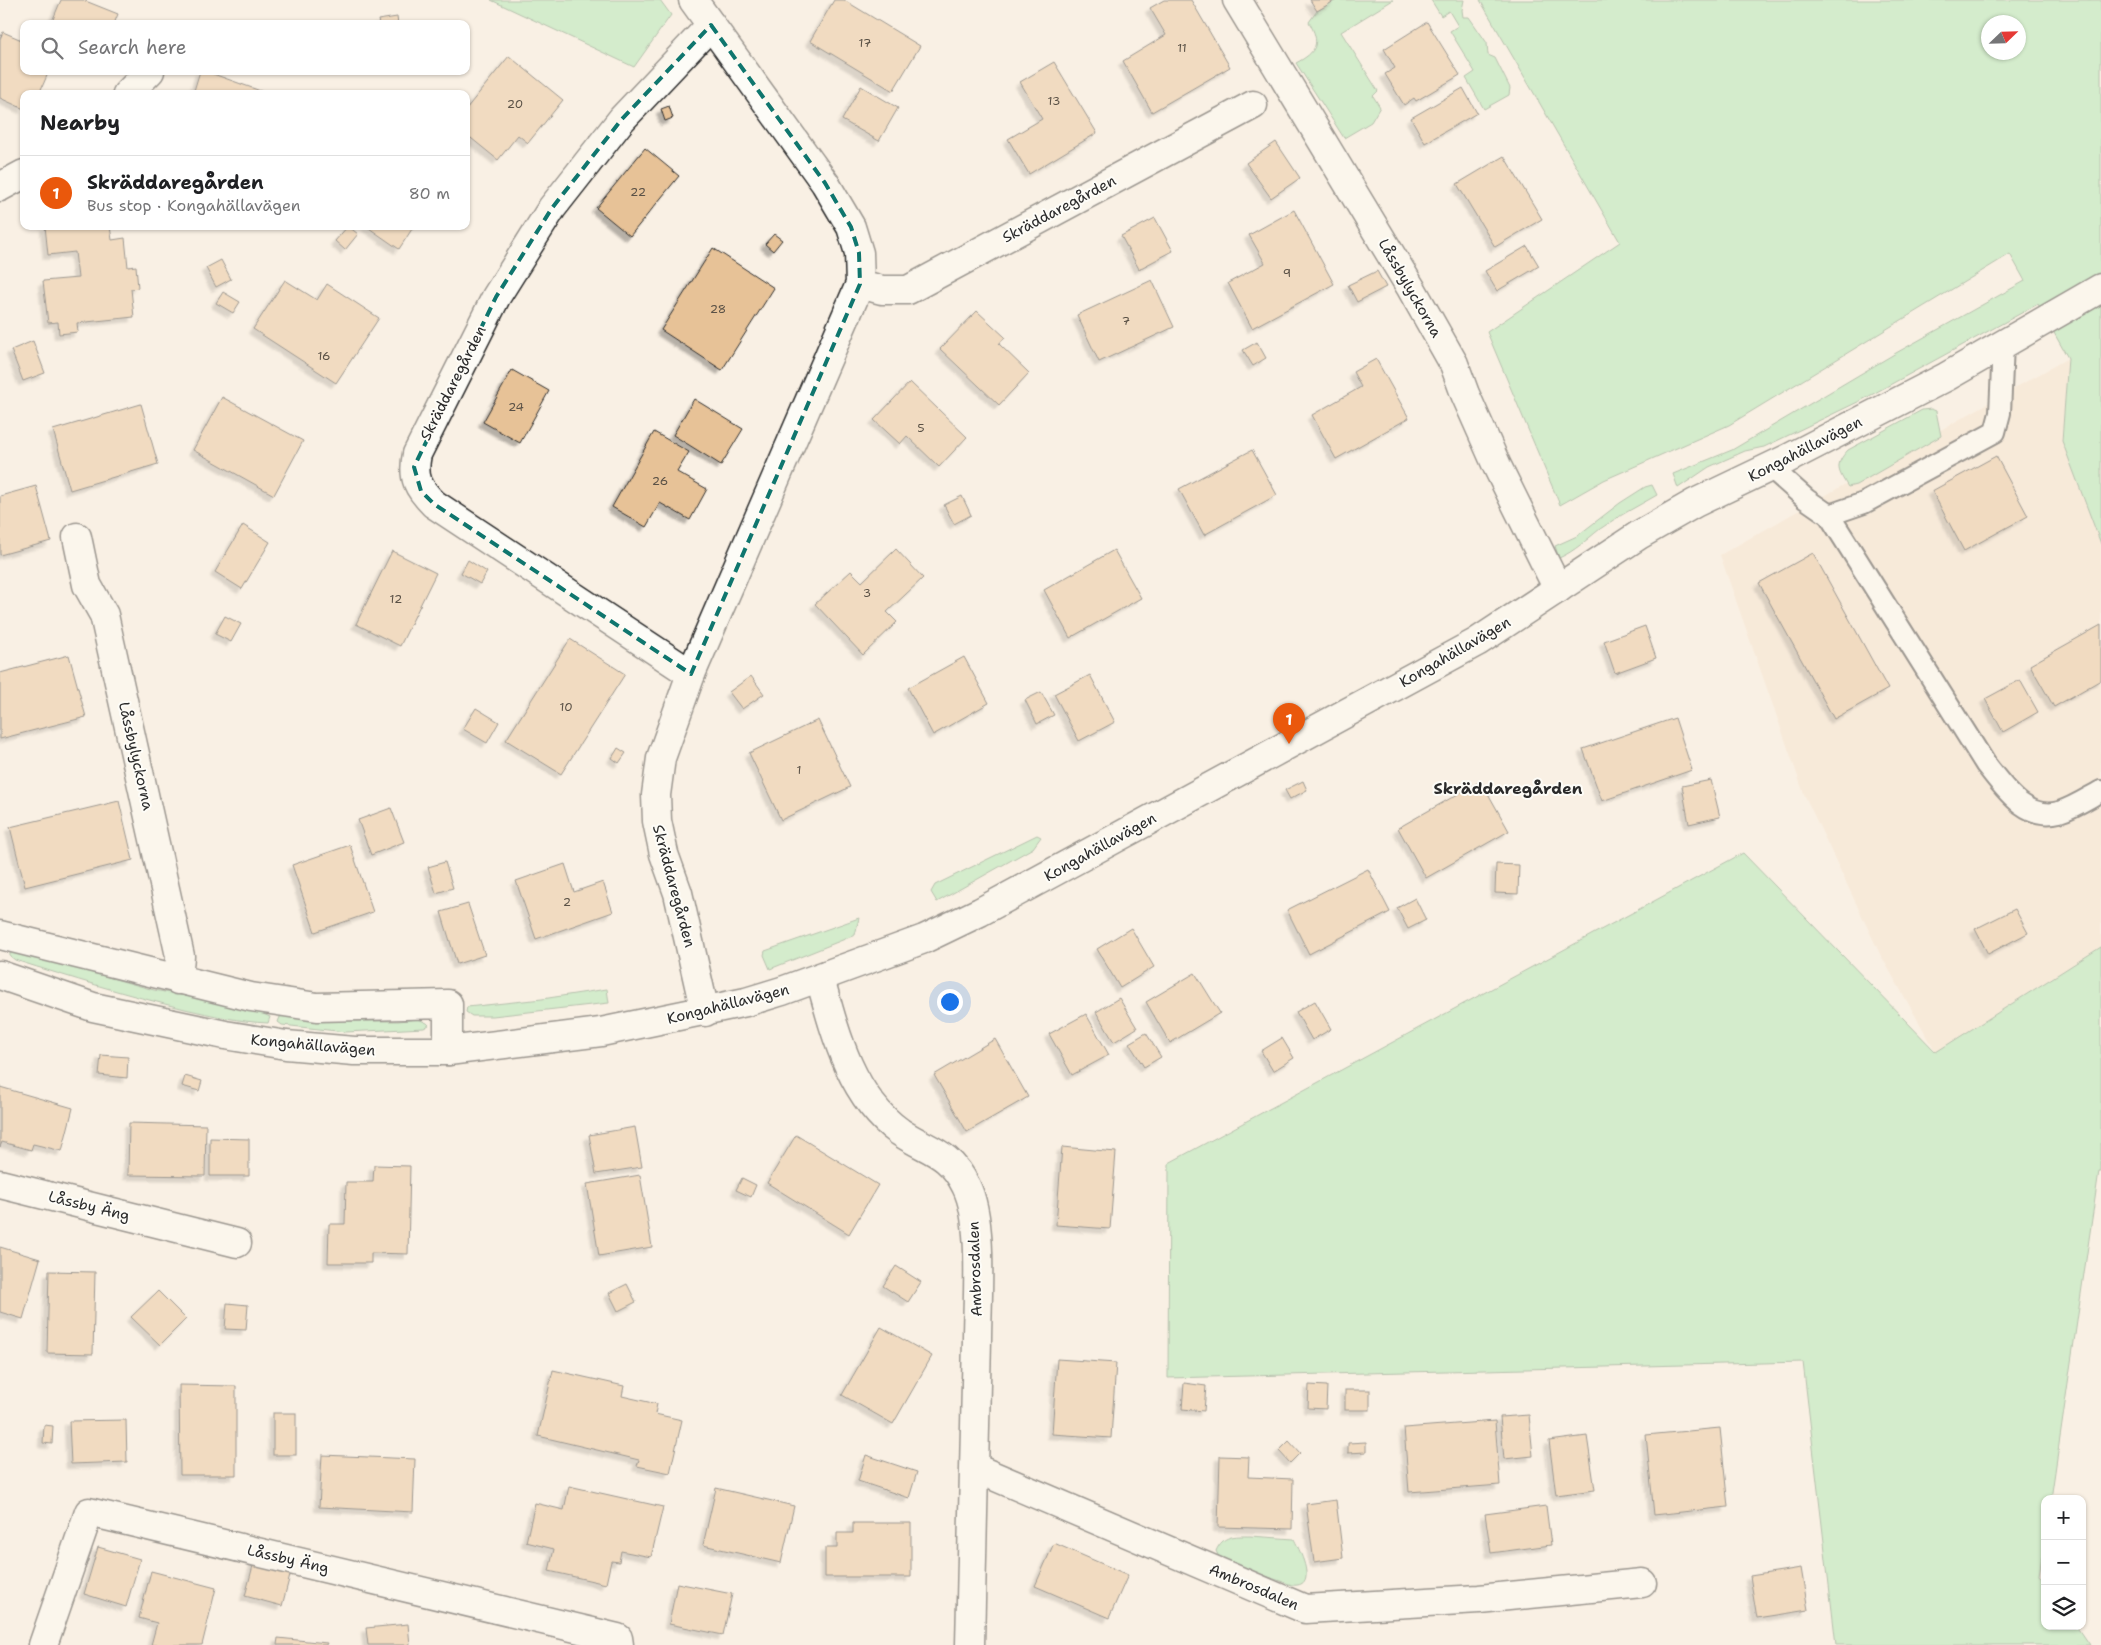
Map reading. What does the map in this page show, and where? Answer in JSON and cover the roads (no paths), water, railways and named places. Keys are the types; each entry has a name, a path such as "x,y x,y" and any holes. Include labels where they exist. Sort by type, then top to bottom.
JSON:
{"street":[{"name":"Skräddaregården","path":"693,0 825,183 851,227 859,253 860,284 691,674 661,758 656,795 656,821 664,854 678,893 705,1012"},
{"name":"Låssbylyckorna","path":"1237,0 1411,288 1454,364 1464,394 1497,466 1558,589"},
{"name":"Skräddaregården","path":"691,674 434,504 421,491 416,480 414,467 417,454 496,297 548,214 622,119 711,25"},
{"path":"131,90 146,75"},
{"name":"Skräddaregården","path":"860,284 882,290 908,290 1253,106"},
{"path":"0,187 20,176"},
{"name":"Kongahällavägen","path":"0,975 93,1007 225,1036 354,1052 448,1051 601,1032 746,1002 820,978 924,939 980,912 1477,642 1639,535 1695,503 1946,377 2101,288"},
{"name":"Låssbylyckorna","path":"77,537 87,585 104,615 180,956 178,980"},
{"path":"0,935 251,997 317,1007 448,1004 448,1051"},
{"name":"Ambrosdalen","path":"820,978 846,1059 855,1080 868,1100 901,1132 939,1153 958,1172 967,1188 975,1219 978,1256 970,1645"},
{"name":"Låssby Äng","path":"0,1184 237,1243"},
{"name":"Ambrosdalen","path":"975,1468 1305,1609 1479,1599 1642,1583"},
{"name":"Låssby Äng","path":"43,1645 89,1512 618,1638 619,1645"}],"lane":[{"path":"1829,515 1864,503 1995,432 2000,413 2002,344"},
{"path":"1770,467 1806,499 1829,515 1986,765 2016,802 2039,813 2059,812 2101,792"}],"place":[{"name":"Skräddaregården","path":"1289,744"}],"district":[{"name":"Skräddaregården","path":"1508,788"}]}
